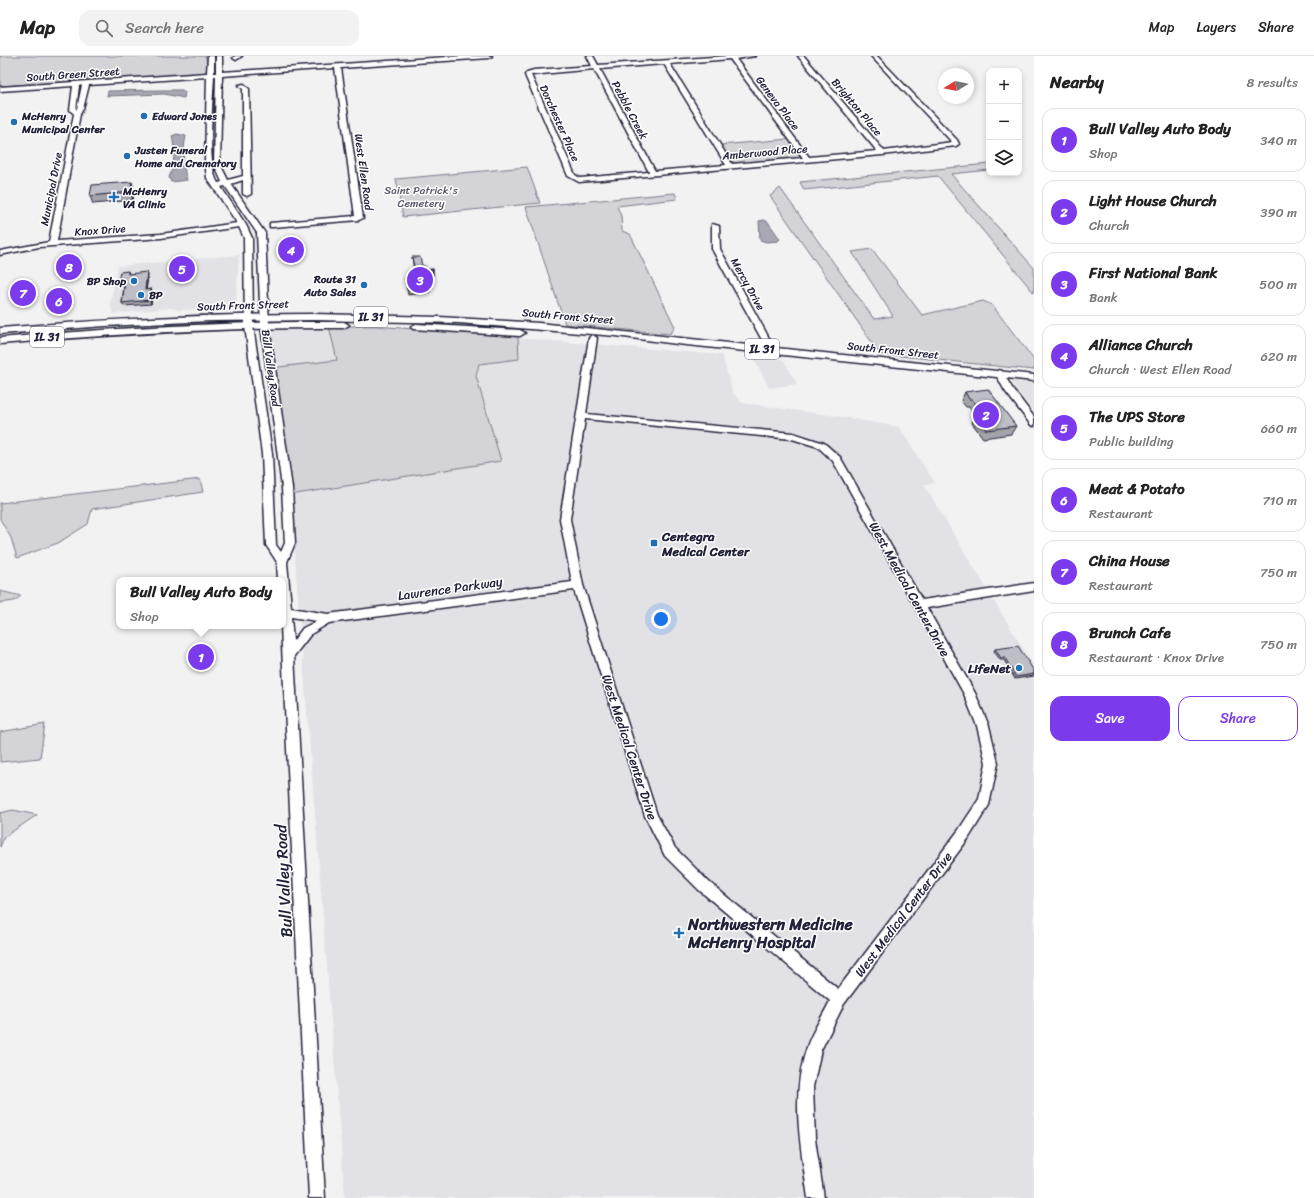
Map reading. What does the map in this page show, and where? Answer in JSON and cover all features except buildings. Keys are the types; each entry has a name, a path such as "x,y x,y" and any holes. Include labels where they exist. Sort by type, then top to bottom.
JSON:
{"main road":[{"name":"South Front Street","path":"0,341 322,316 478,320 649,336 678,341 771,349 1034,378"},
{"name":"South Front Street","path":"265,321 507,332 649,342 678,341"},
{"name":"South Front Street","path":"0,331 118,322 249,322"}],"street":[{"name":"Bull Valley Road","path":"211,56 208,161 211,178 242,225 248,238 249,322 267,454 271,545 282,562"},
{"name":"Bull Valley Road","path":"219,56 217,164 226,184 248,212 261,233 265,321 287,488 290,543 282,562 283,577"},
{"name":"South Green Street","path":"0,89 488,56"},
{"name":"Pebble Creek","path":"590,56 653,173"},
{"path":"596,67 753,56"},
{"name":"Brighton Place","path":"801,56 882,153"},
{"name":"Amberwood Place","path":"576,179 807,160 956,144 956,141 874,56"},
{"name":"Geneva Place","path":"732,58 807,160"},
{"path":"666,63 730,166"},
{"name":"West Ellen Road","path":"273,225 359,218 338,67"},
{"name":"Dorchester Place","path":"576,179 570,171 528,75 529,73 596,67"},
{"name":"Municipal Drive","path":"76,84 73,110 76,114"},
{"name":"Municipal Drive","path":"52,245 76,114 80,109 86,84"},
{"path":"242,85 246,89 247,194"},
{"path":"216,186 247,177"},
{"name":"Knox Drive","path":"202,229 223,222 233,212"},
{"name":"Knox Drive","path":"0,253 52,245 162,236 226,225 242,225"},
{"name":"Mercy Drive","path":"715,226 716,249 771,349"},
{"name":"West Medical Center Drive","path":"580,416 793,436 822,445 837,459 969,693 983,726 992,763 985,801 963,835 839,999 704,886 670,852 651,816 578,585 565,519 580,416 593,338"},
{"path":"999,373 1008,389 1034,422"},
{"name":"Lawrence Parkway","path":"286,611 308,616 324,617 325,619 578,585"},
{"path":"919,605 1034,587"},
{"name":"Lawrence Parkway","path":"288,655 307,631 324,622 325,619"},
{"name":"Bull Valley Road","path":"286,626 317,1198"},
{"path":"816,1198 807,1139 805,1087 814,1048 839,999"}],"shaded area":[{"path":"182,90 185,92 184,98 164,94 107,96 108,91"},
{"path":"177,134 186,136 184,148 184,169 187,180 171,182 169,177 174,157 172,136"},
{"path":"764,220 768,222 780,239 778,241 766,242 760,240 759,221"},
{"path":"239,255 236,304 230,303 228,308 180,310 170,308 113,314 110,304 118,266"},
{"name":"Northwestern Medicine McHenry Hospital","path":"268,326 375,326 722,355 733,393 742,403 843,417 899,427 935,483 924,485 1034,667 1034,1198 345,1198 290,495"},
{"path":"752,355 783,359 797,384 769,388"},
{"path":"1009,379 1034,382 1034,412"}],"green space":[{"path":"0,56 206,56 207,70 203,73 0,86"},
{"path":"789,139 800,155 798,159 738,164 731,161 720,145"},
{"path":"986,164 986,170 951,174 1034,268 1034,293 938,176 804,190 800,182"},
{"name":"Saint Patrick's Cemetery","path":"527,167 540,203 403,217 396,179"},
{"path":"780,188 874,319 893,316 852,252 872,249 922,315 983,301 992,305 1034,360 1034,370 880,354 770,196"},
{"path":"675,193 677,199 617,206 621,216 622,231 630,234 675,327 670,334 565,324 526,207"},
{"path":"329,326 375,326 518,337 519,359 479,364 476,376 501,461 290,495 271,368 337,360"},
{"path":"200,479 203,492 92,509 88,524 58,543 17,558 11,538 0,519 0,503"},
{"path":"0,591 21,596 14,601 0,603"},
{"path":"45,724 40,758 0,762 0,732"},
{"path":"13,810 37,815 4,837 0,847 0,813"}],"place":[{"name":"Edward Jones","path":"144,116"},
{"name":"McHenry Municipal Center","path":"14,122"},
{"name":"Justen Funeral Home and Crematory","path":"127,156"},
{"name":"McHenry VA Clinic","path":"114,197"},
{"name":"Alliance Church","path":"291,250"},
{"name":"Brunch Cafe","path":"69,267"},
{"name":"The UPS Store","path":"182,269"},
{"name":"First National Bank","path":"420,280"},
{"name":"BP Shop","path":"134,281"},
{"name":"Route 31 Auto Sales","path":"364,285"},
{"name":"China House","path":"23,293"},
{"name":"BP","path":"141,295"},
{"name":"Meat & Potato","path":"59,301"},
{"name":"Light House Church","path":"986,415"},
{"name":"Centegra Medical Center","path":"654,543"},
{"name":"Bull Valley Auto Body","path":"201,657"},
{"name":"LifeNet","path":"1019,668"},
{"name":"Northwestern Medicine McHenry Hospital","path":"679,933"}]}
